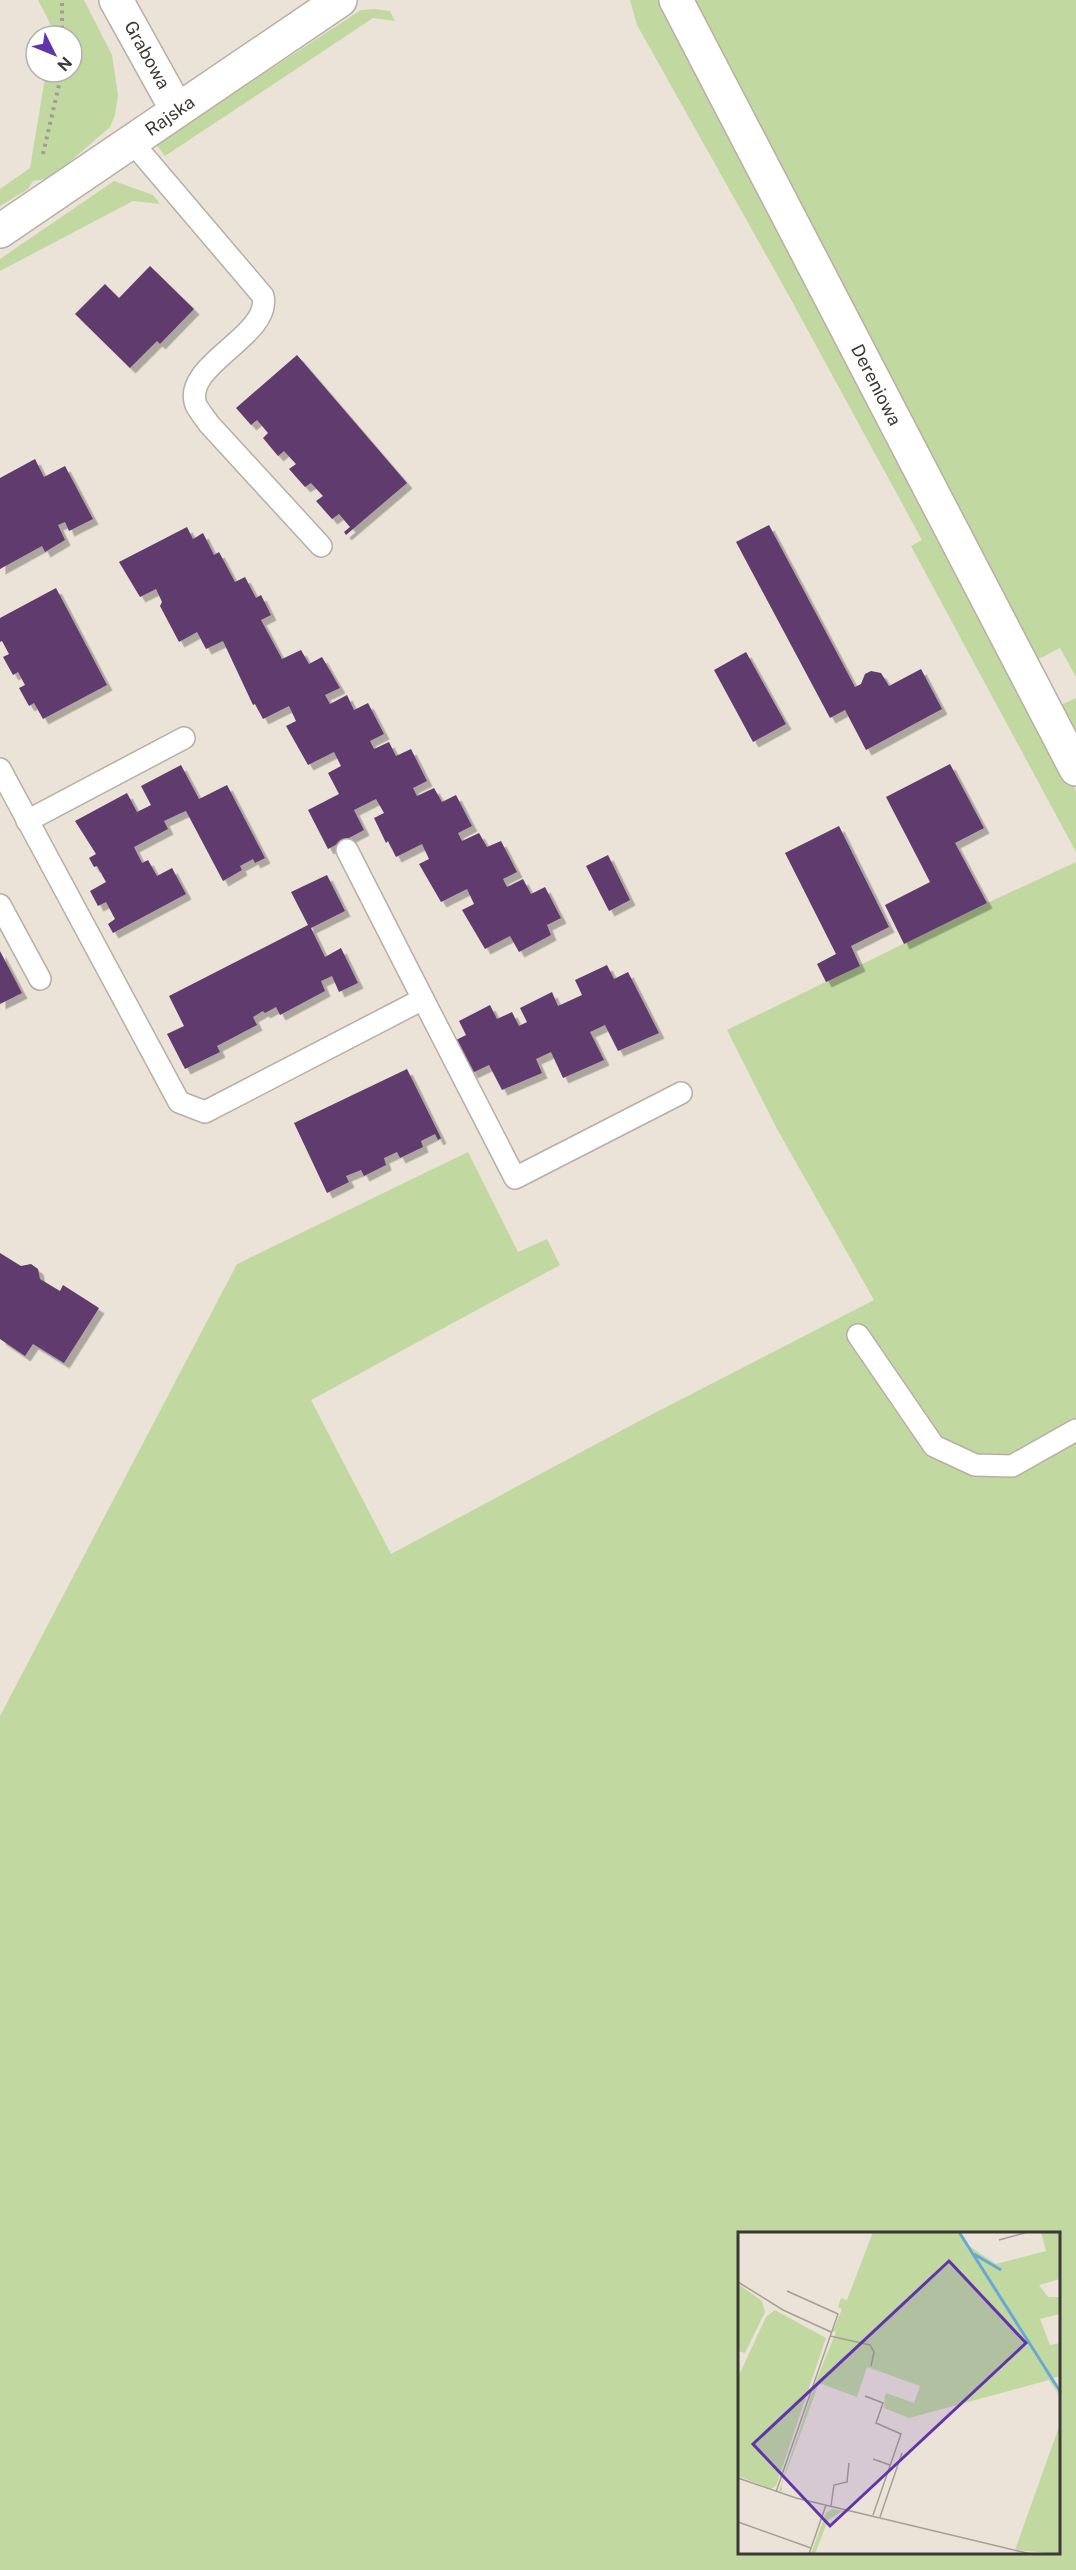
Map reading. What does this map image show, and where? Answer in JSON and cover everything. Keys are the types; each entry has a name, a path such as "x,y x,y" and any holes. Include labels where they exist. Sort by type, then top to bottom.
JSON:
{"street":[{"name":"Grabowa","path":"116,0 177,110"},
{"name":"Rajska","path":"0,231 340,0"},
{"name":"Dereniowa","path":"676,0 1076,769"}],"lane":[{"path":"132,142 263,296 265,305 259,319 204,374 195,391 196,404 209,424 321,546"},
{"path":"27,821 184,738"},
{"path":"0,770 179,1102 205,1112 423,999"},
{"path":"347,850 515,1178 681,1093"},
{"path":"0,905 40,979"},
{"path":"858,1335 934,1446 975,1464 1012,1466 1076,1430"}],"path":[{"path":"62,0 62,24"},
{"path":"42,156 59,84"}],"green space":[{"path":"38,0 84,0 112,55 118,95 115,115 110,127 51,178 33,181 28,189 0,206 0,189 30,168 44,84 84,84 84,24 50,24"},
{"path":"630,0 660,0 943,543 1076,791 1076,852 911,546 922,540 788,294 637,25"},
{"path":"685,0 1076,0 1076,677 1060,648 1029,664"},
{"path":"361,10 390,11 395,21 373,18 165,156 156,144"},
{"path":"114,181 153,195 160,204 133,201 0,271 0,259"},
{"path":"1076,698 1076,732 1061,705"},
{"path":"1076,862 1076,2570 0,2570 0,1716 237,1264 468,1152 518,1252 547,1239 560,1265 311,1400 391,1554 643,1419 874,1300 777,1129 727,1030"}],"building":[{"path":"150,266 194,309 160,344 157,341 130,368 75,314 105,284 119,298"},
{"path":"297,355 407,483 346,535 344,532 350,527 339,514 332,519 316,501 323,496 311,483 305,487 289,469 296,464 284,451 278,456 263,438 268,433 257,420 251,425 236,408"},
{"path":"35,459 44,477 65,466 93,519 69,531 65,522 58,525 65,540 45,552 42,546 0,569 0,478"},
{"path":"769,525 855,687 861,684 865,674 871,671 881,673 889,686 921,669 942,709 866,750 845,710 830,718 736,542"},
{"path":"187,527 193,539 203,533 214,555 219,552 235,582 245,577 256,598 261,595 271,615 261,620 282,659 301,650 309,664 322,657 340,688 325,695 330,704 347,695 354,710 368,703 384,734 370,741 374,749 389,742 396,756 411,749 427,781 413,788 417,796 434,788 442,802 456,795 472,826 458,833 462,841 479,833 487,847 501,841 517,872 503,879 507,887 523,879 531,894 545,887 561,918 547,925 551,935 519,952 510,936 485,949 462,910 474,904 467,889 441,902 419,864 429,859 422,844 396,857 388,841 386,843 374,818 384,813 376,799 354,810 364,830 328,849 308,810 339,794 328,773 341,766 334,752 308,765 286,726 296,721 289,706 263,719 255,704 253,705 223,641 206,649 197,632 179,642 160,606 162,602 156,589 140,597 119,562"},
{"path":"56,588 107,685 43,719 34,703 29,706 19,688 25,685 18,672 13,675 3,657 9,654 2,641 0,642 0,618"},
{"path":"746,652 786,724 753,742 714,670"},
{"path":"950,764 984,828 955,843 987,903 904,944 885,905 930,882 886,797"},
{"path":"181,765 199,799 227,785 265,858 255,863 253,859 240,866 242,870 223,881 186,811 164,821 168,829 134,847 142,863 148,860 157,876 172,868 186,894 113,933 108,924 115,919 106,902 98,906 90,891 106,882 97,866 94,867 89,858 96,854 75,821 127,793 137,812 151,805 141,786"},
{"path":"839,826 889,927 851,946 860,966 826,982 817,964 836,954 785,853"},
{"path":"608,855 630,900 609,911 586,866"},
{"path":"327,875 345,911 311,928 325,957 341,948 358,983 339,992 332,976 321,981 325,991 280,1015 276,1007 265,1013 263,1011 253,1017 257,1025 217,1046 220,1052 185,1069 167,1034 184,1026 169,996 308,925 291,892"},
{"path":"0,951 22,993 0,1004"},
{"path":"607,965 614,979 628,972 659,1033 618,1051 605,1025 590,1032 604,1060 563,1078 551,1052 536,1059 542,1073 502,1090 489,1065 472,1073 456,1040 466,1035 459,1021 490,1005 497,1019 512,1012 519,1026 527,1022 520,1008 552,992 558,1006 582,995 575,980"},
{"path":"407,1069 441,1138 438,1140 435,1134 421,1141 423,1147 400,1158 397,1152 384,1158 386,1165 364,1176 361,1170 346,1176 349,1182 327,1193 294,1123"},
{"path":"0,1253 21,1266 31,1264 38,1269 40,1279 60,1291 63,1285 99,1308 64,1363 33,1344 25,1356 0,1339"}]}
